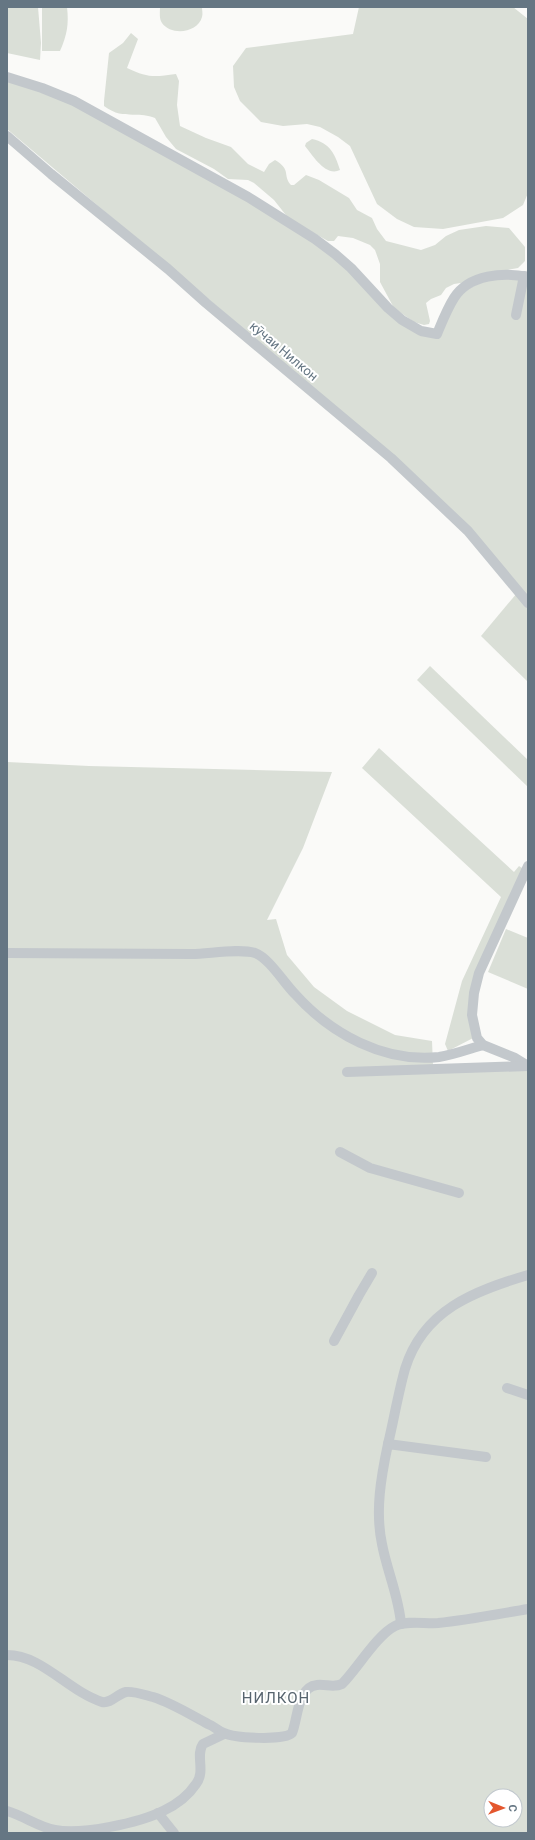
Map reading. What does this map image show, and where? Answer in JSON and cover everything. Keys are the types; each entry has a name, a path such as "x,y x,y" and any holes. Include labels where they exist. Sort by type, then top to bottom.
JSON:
{"street":[{"path":"7,77 42,88 74,101 248,197 324,246 351,268 394,314 421,331 437,334 454,297 471,283 495,275 526,276 516,315"},
{"name":"кӯчаи Нилкон","path":"7,136 51,174 168,269 206,303 396,463 468,531 528,603"},
{"path":"528,866 476,982 472,1015 477,1038 483,1046 515,1058 528,1066"},
{"path":"7,952 194,954 252,952 266,960 296,995 317,1016 349,1038 368,1046 395,1055 410,1057 443,1056 483,1046"},
{"path":"347,1072 528,1066"},
{"path":"340,1152 370,1168 459,1192"},
{"path":"334,1341 359,1294 372,1274"},
{"path":"401,1624 400,1608 389,1574 382,1544 380,1526 380,1488 388,1444 406,1368 418,1341 429,1327 448,1309 477,1292 528,1275"},
{"path":"507,1388 528,1395"},
{"path":"388,1444 486,1457"},
{"path":"7,1655 28,1658 83,1694 102,1702 110,1701 117,1696 129,1692 154,1698 208,1724 224,1734 259,1738 289,1736 292,1733 299,1706 307,1690 315,1686 336,1686 342,1684 380,1638 392,1627 401,1624 438,1623 528,1609"},
{"path":"7,1811 50,1828 69,1831 107,1827 158,1813 176,1804 191,1790 200,1777 201,1747 207,1741 224,1734"},
{"path":"158,1813 174,1833"}],"shaded area":[{"path":"7,7 38,7 41,43 40,60 7,53"},
{"path":"42,7 67,7 67,29 60,51 42,51"},
{"path":"160,7 202,7 202,16 200,22 195,27 184,31 171,30 161,21"},
{"path":"359,7 513,7 528,19 528,193 523,205 503,218 443,229 414,227 397,219 377,204 350,146 338,137 320,127 307,124 283,126 261,122 240,101 234,87 233,66 246,48 353,34"},
{"path":"131,33 138,39 127,68 140,74 151,76 176,74 179,81 177,105 180,126 231,147 248,164 264,172 269,164 275,160 285,170 288,181 291,185 294,185 306,175 319,180 349,198 357,210 372,218 377,229 386,241 421,250 435,245 446,236 459,230 486,226 509,228 525,247 525,261 518,268 496,272 467,282 454,284 446,288 441,295 426,303 430,321 429,324 424,325 414,322 394,308 380,282 380,264 375,250 370,245 353,238 338,236 334,241 328,241 289,219 274,200 254,183 248,180 228,179 214,169 176,149 166,137 155,118 142,115 118,113 104,106 109,53 123,43"},
{"path":"7,74 47,86 252,199 332,253 388,312 437,334 454,297 490,277 525,278 528,266 528,599 374,439 7,129"},
{"path":"312,139 323,143 331,150 340,170 330,171 316,160 305,146 306,143"},
{"path":"517,593 528,608 528,682 481,636"},
{"path":"430,666 528,760 528,787 417,680"},
{"path":"379,748 514,872 519,866 525,870 474,981 477,1036 448,1051 445,1044 462,981 501,897 362,768"},
{"path":"7,762 89,766 332,772 303,848 267,920 276,919 287,955 314,987 347,1011 395,1035 432,1041 433,1065 528,1064 528,1833 7,1833"},
{"path":"506,929 528,938 528,989 488,972"}],"district":[{"name":"НИЛКОН","path":"276,1698"}]}
